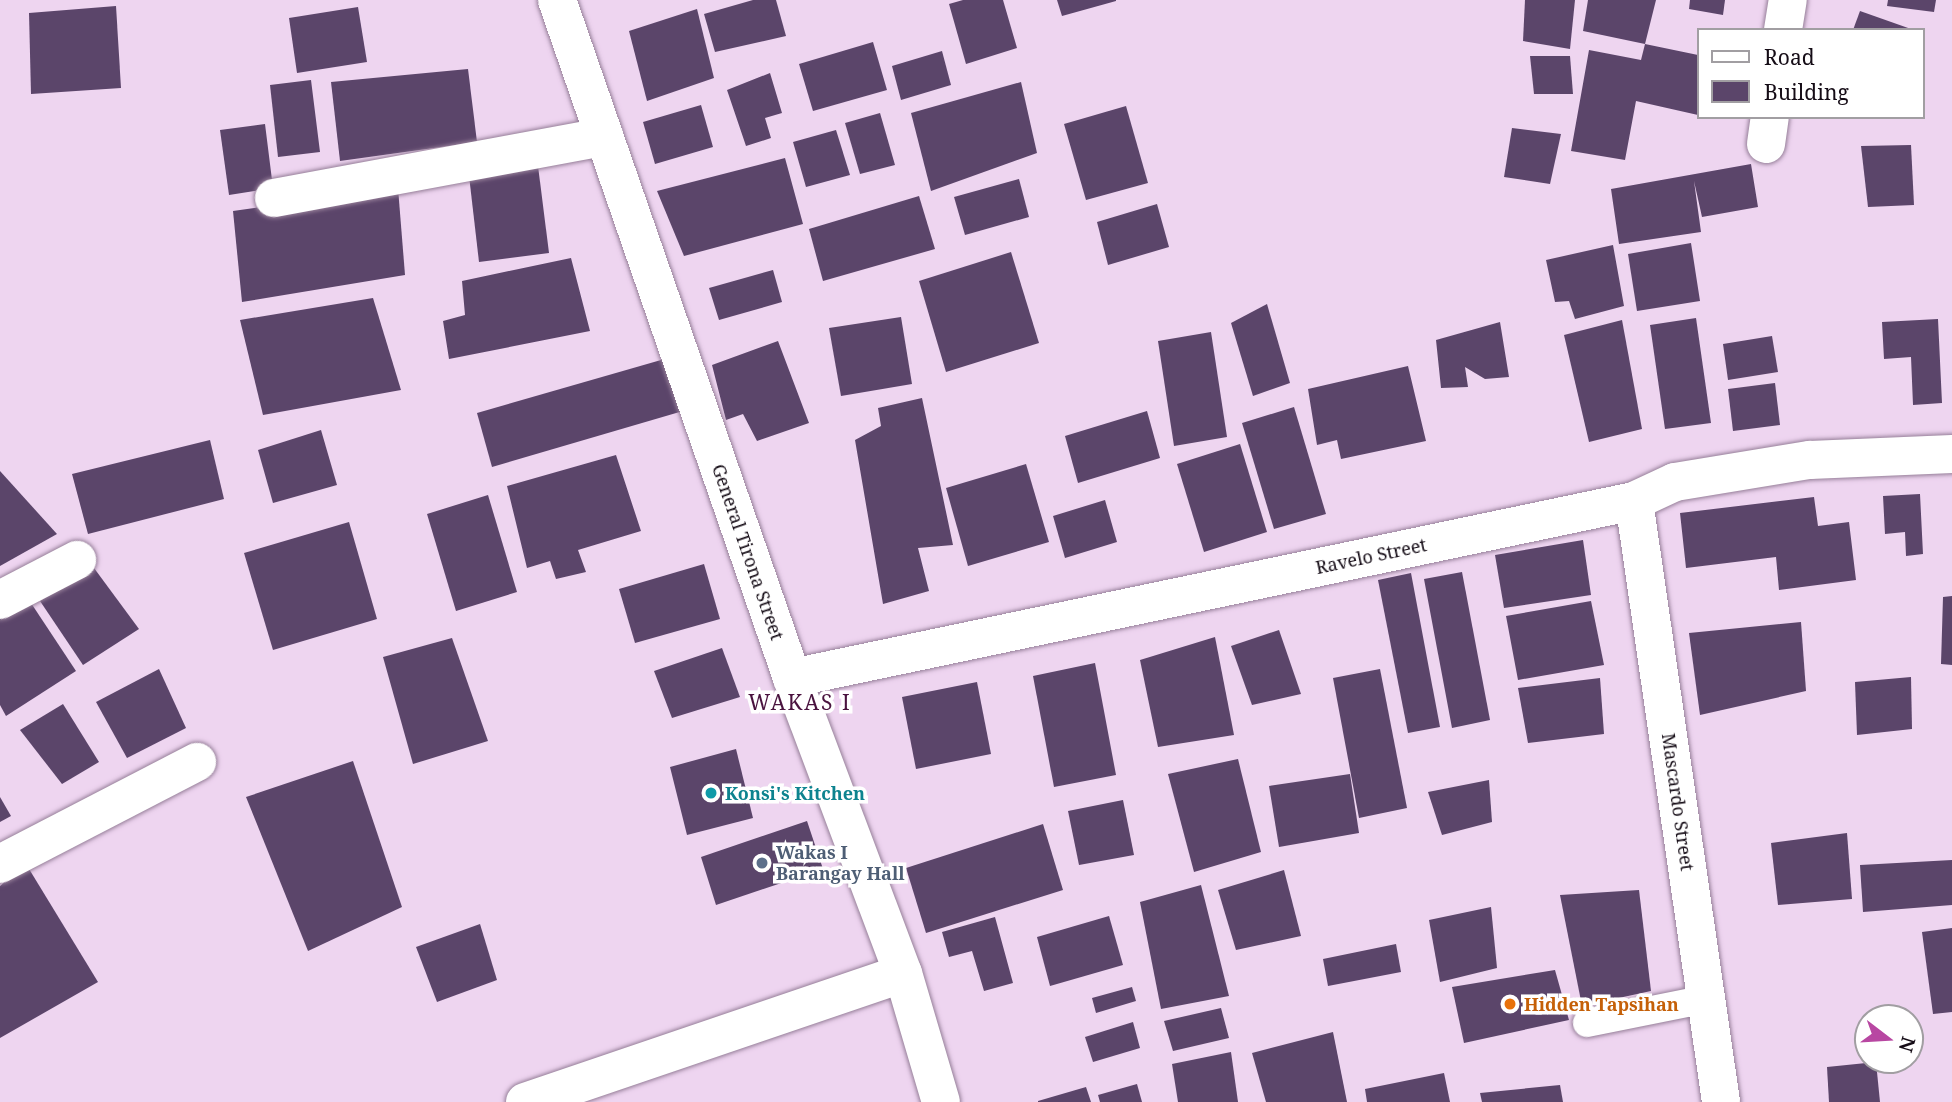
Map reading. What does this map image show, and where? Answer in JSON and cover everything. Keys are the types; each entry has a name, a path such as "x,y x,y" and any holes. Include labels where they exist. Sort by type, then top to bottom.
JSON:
{"street":[{"name":"General Tirona Street","path":"557,0 792,678 903,973 941,1102"},
{"path":"1783,28 1788,0"},
{"path":"274,198 604,136"},
{"name":"Ravelo Street","path":"792,678 1634,501 1675,482 1810,460 1952,454"},
{"name":"Mascardo Street","path":"1634,501 1721,1102"},
{"path":"0,600 77,560"},
{"path":"0,863 197,762"},
{"path":"525,1102 903,973"}],"lane":[{"path":"1587,1023 1707,999"}],"building":[{"path":"753,0 776,0 786,36 715,52 704,14"},
{"path":"963,0 1003,0 1017,48 966,64 949,4"},
{"path":"1057,0 1116,0 1116,1 1062,16"},
{"path":"1525,0 1575,0 1570,49 1523,41"},
{"path":"1588,0 1656,0 1645,44 1583,31"},
{"path":"1690,0 1725,0 1723,15 1689,9"},
{"path":"1888,0 1936,0 1934,12 1887,6"},
{"path":"116,6 121,88 31,94 29,13"},
{"path":"358,7 367,62 297,73 289,18"},
{"path":"697,9 714,78 647,101 629,31"},
{"path":"1860,11 1908,28 1854,28"},
{"path":"873,42 887,90 813,111 799,64"},
{"path":"1645,44 1696,55 1696,115 1636,101 1625,160 1571,151 1589,50 1641,60"},
{"path":"942,51 951,85 901,100 892,66"},
{"path":"1530,56 1570,56 1573,94 1534,94"},
{"path":"468,69 477,142 340,161 331,82"},
{"path":"770,73 782,113 765,118 771,138 746,146 727,90"},
{"path":"311,80 320,152 278,157 270,85"},
{"path":"1021,82 1037,153 931,191 911,113"},
{"path":"701,105 713,147 655,164 643,122"},
{"path":"1126,106 1148,183 1086,200 1064,124"},
{"path":"880,113 895,165 860,174 845,123"},
{"path":"265,124 273,188 229,195 220,130"},
{"path":"1512,128 1561,134 1550,184 1504,177"},
{"path":"836,130 850,175 806,187 793,142"},
{"path":"1911,145 1914,205 1868,207 1861,146"},
{"path":"537,158 549,253 479,262 468,167"},
{"path":"785,158 803,224 684,256 657,191"},
{"path":"1751,164 1758,207 1702,217 1694,181 1701,232 1619,244 1611,189"},
{"path":"1019,179 1029,217 965,235 954,197"},
{"path":"398,188 405,275 242,302 233,211"},
{"path":"919,196 935,249 823,281 809,229"},
{"path":"1157,204 1169,247 1108,265 1097,222"},
{"path":"1691,243 1700,301 1637,311 1628,254"},
{"path":"1613,245 1624,306 1575,319 1569,301 1555,302 1546,260"},
{"path":"1011,252 1039,343 946,372 919,281"},
{"path":"571,258 590,331 449,359 443,321 465,315 462,281"},
{"path":"773,270 782,302 719,320 709,288"},
{"path":"373,298 401,390 263,415 240,320"},
{"path":"1267,304 1290,383 1253,396 1231,323"},
{"path":"901,317 912,384 841,396 829,328"},
{"path":"1696,318 1711,423 1665,429 1650,325"},
{"path":"1938,319 1942,403 1913,405 1911,357 1884,359 1882,322"},
{"path":"1622,320 1642,429 1589,442 1564,335"},
{"path":"1500,322 1509,377 1485,379 1465,367 1468,387 1441,388 1436,340"},
{"path":"1211,332 1227,437 1174,446 1158,341"},
{"path":"1772,336 1778,372 1728,380 1723,344"},
{"path":"778,341 809,423 757,441 743,414 726,420 712,365"},
{"path":"668,358 683,411 492,467 477,413"},
{"path":"1408,366 1426,441 1341,459 1337,440 1317,445 1308,389"},
{"path":"1775,383 1780,425 1733,431 1728,389"},
{"path":"922,398 953,545 918,548 929,591 883,604 855,440 881,426 878,408"},
{"path":"1294,407 1326,514 1274,529 1242,423"},
{"path":"1147,411 1160,458 1078,483 1065,436"},
{"path":"321,430 337,485 273,503 258,450"},
{"path":"210,440 224,499 88,534 72,474"},
{"path":"1240,444 1267,532 1204,552 1177,464"},
{"path":"616,455 641,531 578,550 586,572 556,579 550,561 527,568 507,486"},
{"path":"1026,464 1049,542 968,566 946,488"},
{"path":"0,471 57,534 0,566"},
{"path":"1920,494 1923,554 1906,556 1905,532 1885,534 1883,496"},
{"path":"488,495 517,592 456,611 427,514"},
{"path":"1814,497 1818,526 1849,522 1856,580 1779,590 1776,557 1686,568 1680,513"},
{"path":"1105,500 1117,542 1065,558 1053,516"},
{"path":"349,522 377,619 273,650 244,553"},
{"path":"1583,540 1591,595 1504,608 1495,555"},
{"path":"704,564 720,619 635,643 619,589"},
{"path":"94,568 139,629 83,665 40,601"},
{"path":"1462,572 1490,720 1452,728 1424,579"},
{"path":"1411,573 1440,727 1408,733 1378,580"},
{"path":"1952,596 1952,665 1941,664 1943,597"},
{"path":"29,600 76,671 6,716 0,705 0,616"},
{"path":"1591,601 1604,665 1518,680 1506,616"},
{"path":"1801,622 1806,691 1700,715 1689,633"},
{"path":"1279,630 1301,694 1252,705 1231,646"},
{"path":"1215,637 1234,735 1158,747 1140,660"},
{"path":"452,638 488,741 413,764 383,657"},
{"path":"722,648 740,697 672,718 654,671"},
{"path":"1095,663 1116,775 1054,787 1033,676"},
{"path":"159,669 186,728 127,758 96,702"},
{"path":"1380,669 1407,808 1359,818 1333,678"},
{"path":"1911,677 1912,729 1857,735 1855,682"},
{"path":"1600,678 1604,734 1528,743 1518,688"},
{"path":"977,682 991,754 916,769 902,697"},
{"path":"63,704 99,762 62,784 20,730"},
{"name":"Konsi's Kitchen","path":"736,749 753,818 687,835 670,767"},
{"path":"1238,759 1261,852 1194,872 1168,774"},
{"path":"353,761 402,907 308,951 246,797"},
{"path":"1350,774 1359,833 1279,847 1269,786"},
{"path":"1489,780 1492,822 1442,835 1428,792"},
{"path":"0,797 11,816 0,822"},
{"path":"1123,800 1134,855 1079,865 1068,811"},
{"name":"Wakas I Barangay Hall","path":"807,821 823,869 716,905 701,857"},
{"path":"1043,824 1063,890 926,933 906,868"},
{"path":"1847,833 1852,899 1778,905 1771,843"},
{"path":"1952,860 1952,905 1863,912 1860,865"},
{"path":"26,864 98,982 0,1038 0,886"},
{"path":"1284,870 1301,936 1236,950 1218,890"},
{"path":"1201,885 1229,996 1161,1009 1140,902"},
{"path":"1639,890 1651,991 1582,1006 1560,895"},
{"path":"1491,907 1497,968 1440,982 1429,920"},
{"path":"1109,916 1123,965 1050,986 1037,937"},
{"path":"995,917 1013,983 984,991 972,951 949,957 942,932"},
{"path":"480,924 497,980 437,1002 416,947"},
{"path":"1952,928 1952,1012 1933,1014 1922,932"},
{"path":"1396,944 1401,972 1328,986 1323,959"},
{"name":"Hidden Tapsihan","path":"1555,970 1569,1020 1464,1043 1452,987"},
{"path":"1132,987 1136,1001 1096,1013 1092,998"},
{"path":"1221,1008 1229,1038 1173,1051 1164,1021"},
{"path":"1133,1022 1140,1048 1093,1062 1085,1037"},
{"path":"1333,1032 1347,1102 1266,1102 1252,1053"},
{"path":"1231,1052 1238,1102 1178,1102 1172,1064"},
{"path":"1854,1064 1854,1074 1877,1074 1880,1102 1829,1102 1827,1067"},
{"path":"1444,1073 1450,1102 1367,1102 1365,1089"},
{"path":"1137,1084 1142,1102 1100,1102 1098,1095"},
{"path":"1560,1085 1563,1102 1482,1102 1480,1093"},
{"path":"1086,1087 1091,1102 1038,1102 1038,1101"}],"place":[{"name":"Konsi's Kitchen","path":"711,793"},
{"name":"Wakas I Barangay Hall","path":"762,863"},
{"name":"Hidden Tapsihan","path":"1510,1004"}],"district":[{"name":"WAKAS I","path":"800,702"}]}
